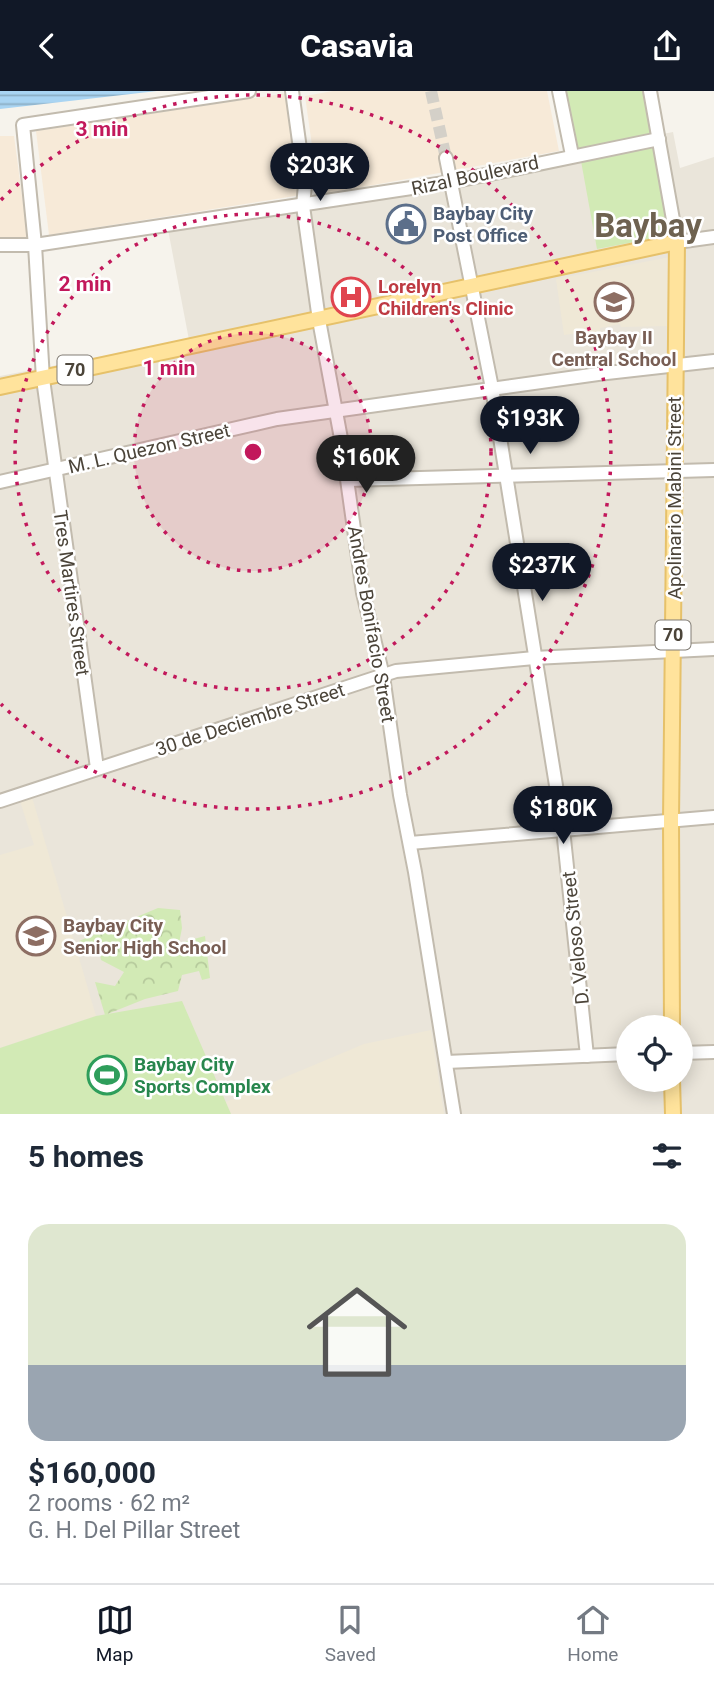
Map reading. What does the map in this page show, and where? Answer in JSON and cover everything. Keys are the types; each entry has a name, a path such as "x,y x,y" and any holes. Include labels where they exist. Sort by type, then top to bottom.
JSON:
{"main road":[{"name":"70","path":"0,387 677,242"},
{"name":"Apolinario Mabini Street","path":"672,1015 671,821 677,242"},
{"path":"672,1092 673,1114"}],"street":[{"name":"Tres Martires Street","path":"97,768 43,379 35,245 23,125 249,91"},
{"name":"Andres Bonifacio Street","path":"292,91 305,185 303,206 319,320 348,480 363,593 383,676 400,796 454,1114"},
{"path":"559,91 572,155"},
{"name":"Apolinario Mabini Street","path":"650,91 677,242"},
{"name":"Rizal Boulevard","path":"0,245 35,245 303,206 452,182 659,139"},
{"name":"D. Veloso Street","path":"446,157 492,388 563,829 587,1056"},
{"path":"677,242 714,237"},
{"name":"M. L. Quezon Street","path":"0,482 192,437 336,409 714,361"},
{"path":"348,480 714,470"},
{"name":"30 de Deciembre Street","path":"0,801 397,671 534,658 714,649"},
{"path":"410,843 714,817"},
{"path":"693,1053 714,1052"},
{"path":"446,1062 616,1055"}],"shaded area":[{"path":"333,91 547,91 559,151 319,195 305,96"},
{"path":"288,93 301,195 49,235 36,131"},
{"path":"673,132 680,168 714,157 714,1114 0,1114 0,376 189,340 166,219 316,202"},
{"path":"0,136 14,136 28,241 0,241"},
{"name":"Baybay II Central School","path":"670,257 669,326 621,327 620,324 600,328 600,338 581,340 579,333 564,335 556,279"},
{"path":"384,443 386,469 355,471 351,467 350,457 364,456 363,445"},
{"name":"Baybay City Senior High School","path":"32,797 96,1016 0,1048 0,855 34,845 20,801"},
{"path":"431,1030 444,1114 231,1114 226,1102 364,1044"}],"green space":[{"path":"564,91 647,91 653,134 575,149"},
{"path":"655,147 671,235 597,249 581,161"},
{"path":"158,908 180,910 182,928 179,943 205,936 210,978 202,980 199,971 182,975 178,991 145,999 105,1015 95,982 115,986 124,972 101,960 98,941 82,947 79,941"},
{"name":"Baybay City Sports Complex","path":"182,1001 231,1114 0,1114 0,1048 96,1016"}],"water":[{"path":"0,91 157,91 0,109"}],"tunnel":[{"path":"431,91 446,158"}],"place":[{"name":"Baybay City Post Office","path":"406,224"},
{"name":"Lorelyn Children's Clinic","path":"351,297"},
{"name":"Baybay II Central School","path":"614,302"},
{"name":"Baybay City Senior High School","path":"36,936"},
{"name":"Baybay City Sports Complex","path":"107,1075"}],"district":[{"name":"Baybay","path":"648,225"}]}
